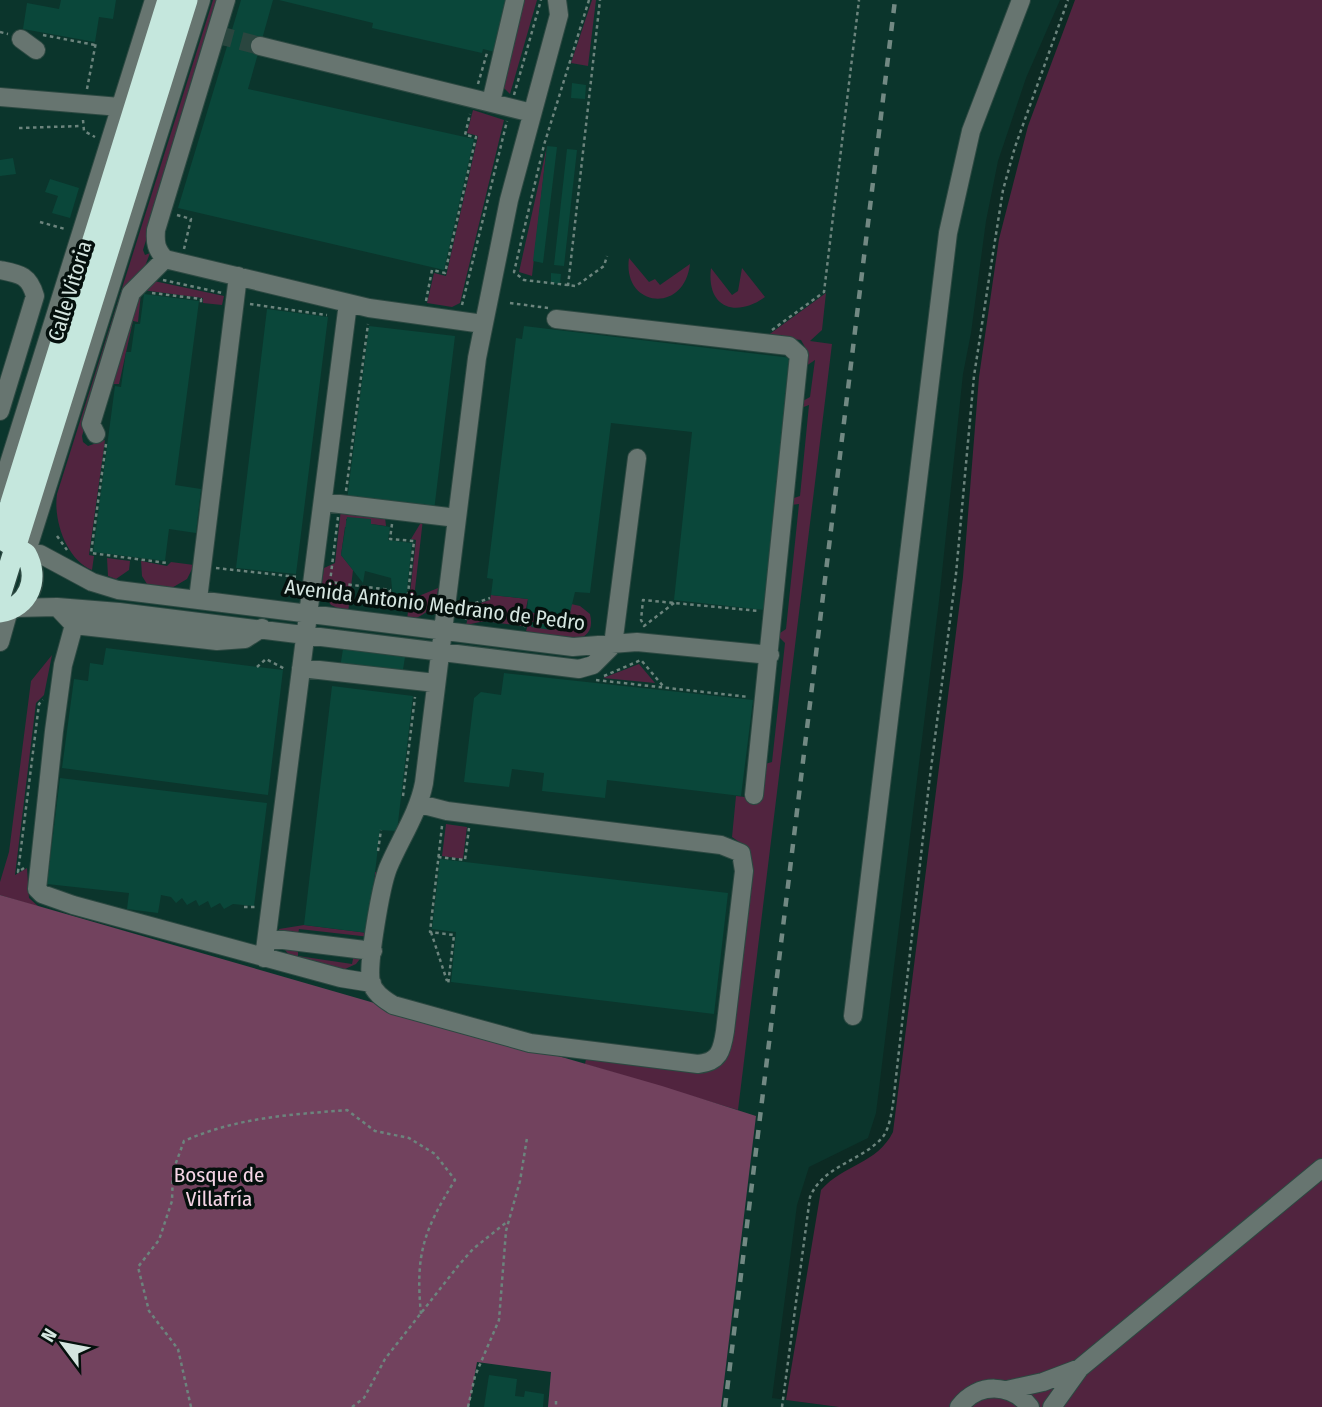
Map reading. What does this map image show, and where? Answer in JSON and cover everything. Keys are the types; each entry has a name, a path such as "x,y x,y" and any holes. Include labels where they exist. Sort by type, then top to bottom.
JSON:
{"highway":[{"name":"Calle Vitoria","path":"6,606 11,544 167,0"},
{"name":"Calle Vitoria","path":"11,544 187,0"}],"street":[{"path":"0,492 154,0"},
{"path":"11,544 201,0"},
{"path":"226,0 223,36 156,230 156,247 165,259 348,303 483,324"},
{"path":"491,102 515,0"},
{"path":"412,800 447,811 720,845 740,853 744,871 724,1042 715,1060 698,1064 530,1043 393,1005 377,992 372,983 373,951 387,873 412,800 436,683 483,324 503,225 558,8 571,0"},
{"path":"853,1016 948,233 974,121 1021,0"},
{"path":"260,47 491,102 507,112 532,113"},
{"path":"0,97 120,107"},
{"path":"101,435 91,425 127,303 133,289 165,259"},
{"path":"0,271 23,274 31,282 35,296 6,400"},
{"path":"198,599 238,276"},
{"path":"264,958 293,669 305,636 308,613 336,502 348,303"},
{"path":"556,319 789,346 799,355 754,794"},
{"path":"637,458 613,645 637,642 770,655"},
{"path":"336,502 457,519"},
{"name":"Avenida Antonio Medrano de Pedro","path":"11,544 40,554 92,582 118,590 573,647 613,645"},
{"path":"0,642 6,606"},
{"name":"Avenida Antonio Medrano de Pedro","path":"6,606 57,607 262,628 305,636 579,669 593,664 613,645"},
{"path":"57,607 74,625 216,641 245,639 262,628"},
{"path":"74,625 63,665 37,889 54,899 264,958 357,982 372,983"},
{"path":"293,669 436,683"},
{"path":"267,938 373,951"},
{"path":"1052,1407 1080,1368 1322,1168"},
{"path":"959,1407 971,1395 984,1389 1007,1390 1043,1382 1080,1368"},
{"path":"1007,1390 1024,1399 1030,1407"}],"path":[{"path":"463,304 507,112 541,0"},
{"path":"589,0 544,145 514,272 524,280 568,286 583,284 604,267 607,256"},
{"path":"568,286 600,0"},
{"path":"824,292 859,0"},
{"path":"782,1407 810,1198 815,1186 827,1175 883,1138 893,1104 956,574 974,376 993,253 1003,191 1018,137 1068,0"},
{"path":"30,41 95,43 87,94"},
{"path":"424,306 432,270 445,273 477,137 465,135 472,108"},
{"path":"85,111 82,126 90,136 102,138"},
{"path":"19,128 82,126"},
{"path":"175,215 191,219 183,253"},
{"path":"40,222 72,230"},
{"path":"157,279 227,295"},
{"path":"143,292 201,299 201,303"},
{"path":"247,295 245,303 331,316"},
{"path":"369,322 336,502 330,582 390,590 387,616"},
{"path":"101,435 91,553 167,563"},
{"path":"394,510 390,539 414,541 405,618"},
{"path":"57,536 72,555"},
{"path":"202,566 298,577"},
{"path":"465,624 470,605 490,598"},
{"path":"674,603 645,626 641,620 643,600 674,603 765,612"},
{"path":"257,667 267,659 293,669"},
{"path":"664,688 641,660 594,680 664,688 757,698"},
{"path":"28,875 27,865 18,872 39,704 48,694"},
{"path":"412,800 415,696"},
{"path":"431,932 454,935 448,985 431,932 442,826 446,822"},
{"path":"439,857 465,860 467,824"},
{"path":"377,849 381,830"},
{"path":"244,907 256,907"},
{"path":"191,1407 178,1349 149,1311 138,1267 159,1240 172,1200 173,1171 184,1140 213,1128 255,1117 347,1110 375,1131 409,1138 435,1154 455,1180 424,1237 417,1278 421,1314"},
{"path":"468,1407 475,1376 499,1320 503,1251 527,1138"},
{"path":"352,1407 364,1398 385,1359 473,1249 510,1219"},
{"path":"556,1401 556,1407"}],"shaded area":[{"path":"0,0 1060,0 1026,78 998,161 986,221 963,374 939,601 876,1113 868,1138 809,1167 797,1205 772,1398 839,1407 0,1407"},
{"path":"213,0 220,0 143,250 145,255 150,253 144,269 124,295 82,436 83,442 88,446 105,440 89,555 94,556 92,570 75,558 69,549 57,516 57,494"},
{"path":"520,0 537,0 510,94 503,87"},
{"path":"592,0 596,0 588,66 571,63"},
{"path":"1075,0 1322,0 1322,1407 839,1407 786,1400 821,1190 840,1174 878,1151 893,1132 963,577 979,377 999,239 1028,126"},
{"path":"473,110 504,120 460,303 452,307 427,303 434,273 446,276 478,136 467,133"},
{"path":"547,146 532,276 519,272"},
{"path":"629,258 649,282 655,279 660,285 690,264 685,280 677,291 666,297 655,298 644,295 635,287 629,274"},
{"path":"711,268 732,295 738,291 742,268 765,297 744,307 725,305 713,292"},
{"path":"154,281 224,296 222,305 203,303 203,298 142,290"},
{"path":"136,293 141,293 138,322 133,321 119,384 113,384 112,390 108,385"},
{"path":"826,293 822,330 810,341 832,344 738,1110 585,1064 586,1059 708,1072 723,1062 731,1044 752,864 742,844 732,837 736,796 762,799 765,764 772,762 785,643 777,635 786,629 799,504 791,505 791,499 800,496 809,405 801,408 801,402 810,397 815,360 806,366 806,349 801,340 767,336"},
{"path":"341,509 385,517 386,526 371,524 371,519 346,519 348,527 345,527 341,555 353,570 348,613 331,605 321,590 324,568 335,563"},
{"path":"423,519 414,598 438,588 432,606 419,617 407,620 416,540 411,539"},
{"path":"107,558 130,561 129,570 116,579 108,576"},
{"path":"141,561 167,566 171,562 194,565 187,579 170,589 147,584 142,576"},
{"path":"491,595 528,599 522,626 485,621 466,625 471,606 490,600"},
{"path":"571,604 580,606 590,614 590,630 585,636 577,640 530,635 526,631 532,612 569,617"},
{"path":"52,655 44,695 36,703 15,875 27,868 29,898 39,907 0,895 0,882 9,852 31,681"},
{"path":"639,664 655,683 603,678"},
{"path":"446,824 467,827 463,859 442,856"},
{"path":"375,872 379,873 370,937 299,929 298,934 280,933 279,929 304,925 368,933"},
{"path":"282,946 298,947 298,956 352,964 354,954 363,955 356,964 343,970 289,955"}],"green space":[{"name":"Bosque de Villafría","path":"0,895 662,1086 756,1116 721,1407 548,1407 551,1372 477,1362 469,1407 0,1407"}],"building":[{"path":"61,0 116,0 113,19 99,17 95,42 23,29 27,3 59,9"},
{"path":"241,0 273,0 248,89 474,139 444,270 178,208"},
{"path":"279,0 508,0 495,52 483,49 482,53 372,28 373,23"},
{"path":"572,83 586,85 585,99 571,98"},
{"path":"547,146 557,147 543,263 533,261"},
{"path":"567,149 577,150 564,266 554,265"},
{"path":"13,158 16,174 0,176 0,160"},
{"path":"50,179 79,188 70,218 52,213 58,196 45,192"},
{"path":"551,273 561,274 560,284 551,283"},
{"path":"144,294 199,301 175,485 201,489 196,533 169,529 165,561 93,552 115,386 121,387 126,352 131,352 135,324 140,324"},
{"path":"267,309 328,317 296,574 236,568"},
{"path":"369,326 455,336 434,511 347,500"},
{"path":"524,326 792,358 764,610 674,600 692,432 611,423 590,593 575,592 569,617 527,612 528,599 491,595 493,579 487,578 516,338 522,339"},
{"path":"347,517 371,519 371,524 390,527 388,540 412,543 405,609 394,608 391,578 365,571 363,583 341,555"},
{"path":"532,622 552,625 551,630 531,627"},
{"path":"106,648 283,670 268,795 62,768 74,679 88,681 90,663 103,665"},
{"path":"343,649 405,657 402,676 340,668"},
{"path":"504,673 753,700 741,796 607,780 605,798 542,791 544,773 512,769 509,787 464,782 474,698 481,692 501,695"},
{"path":"332,686 413,696 397,831 380,830 368,933 304,925"},
{"path":"60,778 267,803 254,906 233,904 224,909 220,903 211,908 208,901 199,906 196,900 187,905 182,898 176,903 171,897 161,895 158,913 127,909 129,893 47,884"},
{"path":"440,859 728,893 714,1014 451,982 456,932 432,929"},
{"path":"489,1375 517,1379 515,1396 524,1397 525,1391 544,1394 543,1407 484,1407"}],"tunnel":[{"path":"215,34 260,46"}],"railway":[{"path":"725,1407 895,0"}]}
